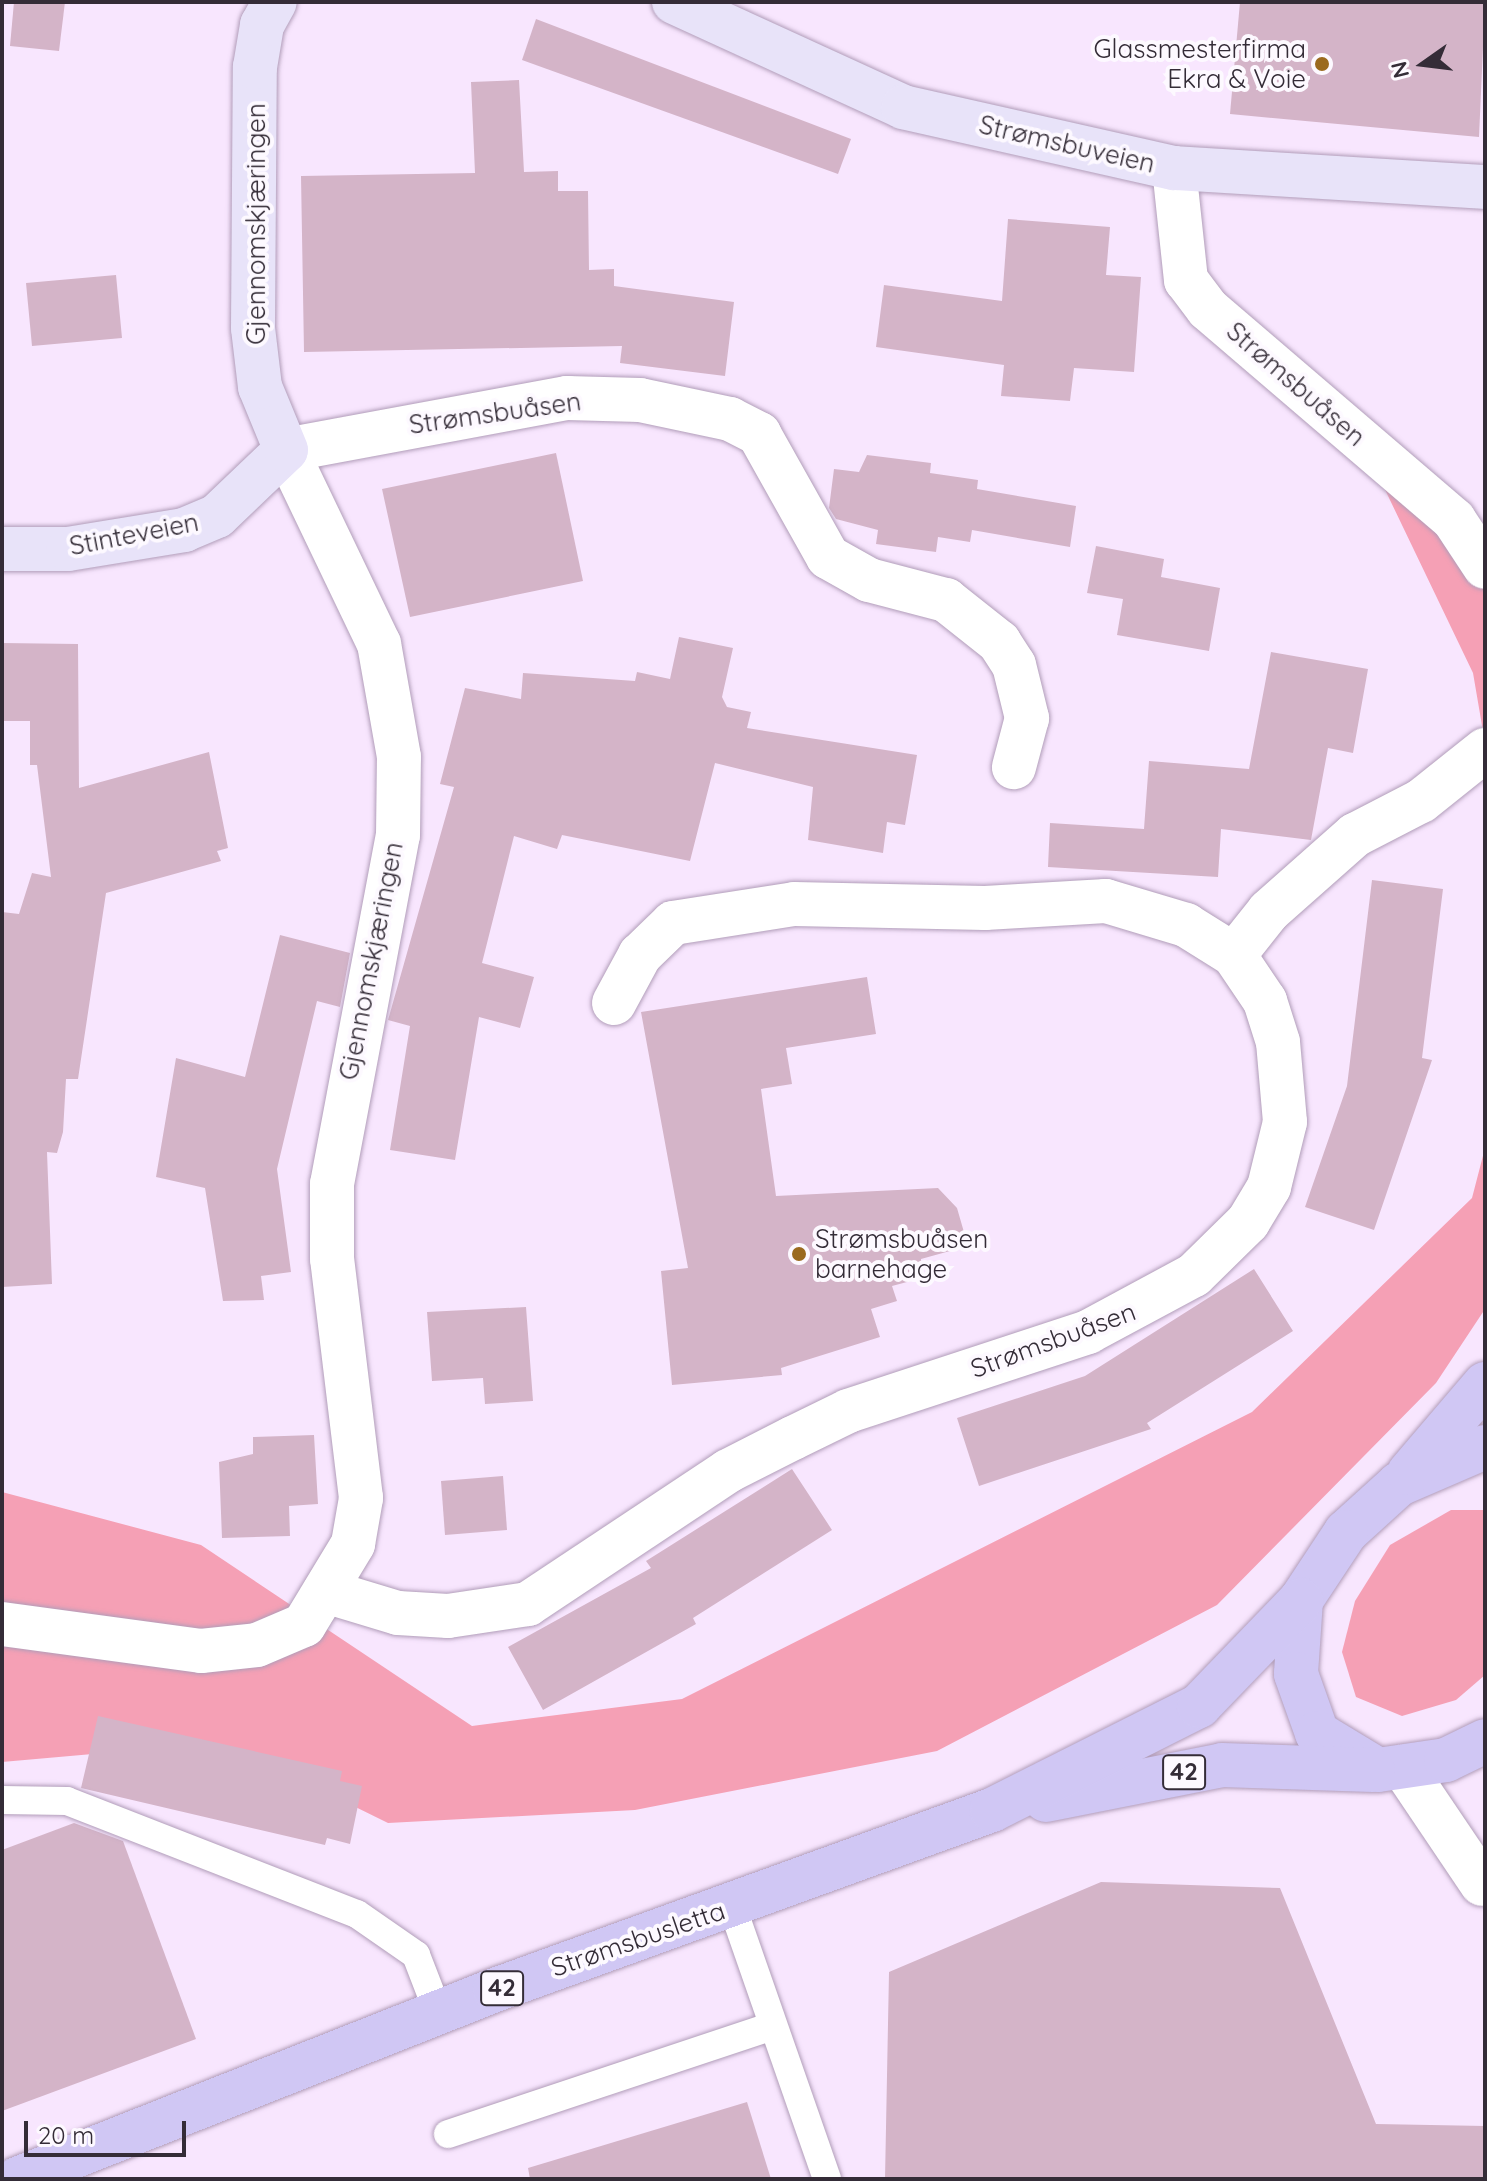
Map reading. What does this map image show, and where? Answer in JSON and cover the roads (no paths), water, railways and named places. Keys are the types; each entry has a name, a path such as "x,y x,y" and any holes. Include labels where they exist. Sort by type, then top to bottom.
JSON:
{"main road":[{"name":"42","path":"1485,1384 1399,1484 1346,1532 1301,1600 1296,1674 1317,1733 1390,1768 1446,1760 1485,1741"},
{"name":"42","path":"1399,1484 1485,1447"},
{"name":"Strømsbusletta","path":"17,2179 438,2012 992,1810 1199,1706 1301,1600"},
{"name":"Strømsbusletta","path":"992,1810 1222,1765 1390,1768"}],"street":[{"name":"Strømsbuveien","path":"674,2 903,107 1174,168 1485,187"},
{"name":"Gjennomskjæringen","path":"2,1624 201,1651 257,1645 304,1625 325,1591 343,1570 361,1498 332,1259 332,1184 398,835 399,757 379,644 286,450 260,387 253,328 261,10"},
{"name":"Strømsbuåsen","path":"1174,168 1186,280 1208,309 1454,520 1485,567"},
{"name":"Strømsbuåsen","path":"286,450 567,398 640,400 730,419 759,434 828,557 869,580 946,600 999,642 1014,665 1027,718 1014,767"},
{"name":"Stinteveien","path":"2,549 68,549 184,530 217,516 286,450"},
{"path":"614,1003 640,955 673,923 794,904 985,908 1106,901 1186,925 1234,955 1269,911 1355,835 1421,801 1485,750"},
{"name":"Strømsbuåsen","path":"325,1591 398,1613 448,1616 528,1604 728,1471 793,1438 848,1411 1088,1332 1194,1275 1248,1222 1269,1187 1285,1122 1278,1042 1265,1001 1234,955"},
{"path":"1390,1768 1484,1879"}],"lane":[{"path":"2,1800 67,1801 357,1914 416,1955 438,2012"},
{"path":"732,1906 827,2179"},
{"path":"448,2134 772,2026"}],"place":[{"name":"Glassmesterfirma Ekra & Voie","path":"1322,64"},
{"name":"Strømsbuåsen barnehage","path":"799,1254"}]}
